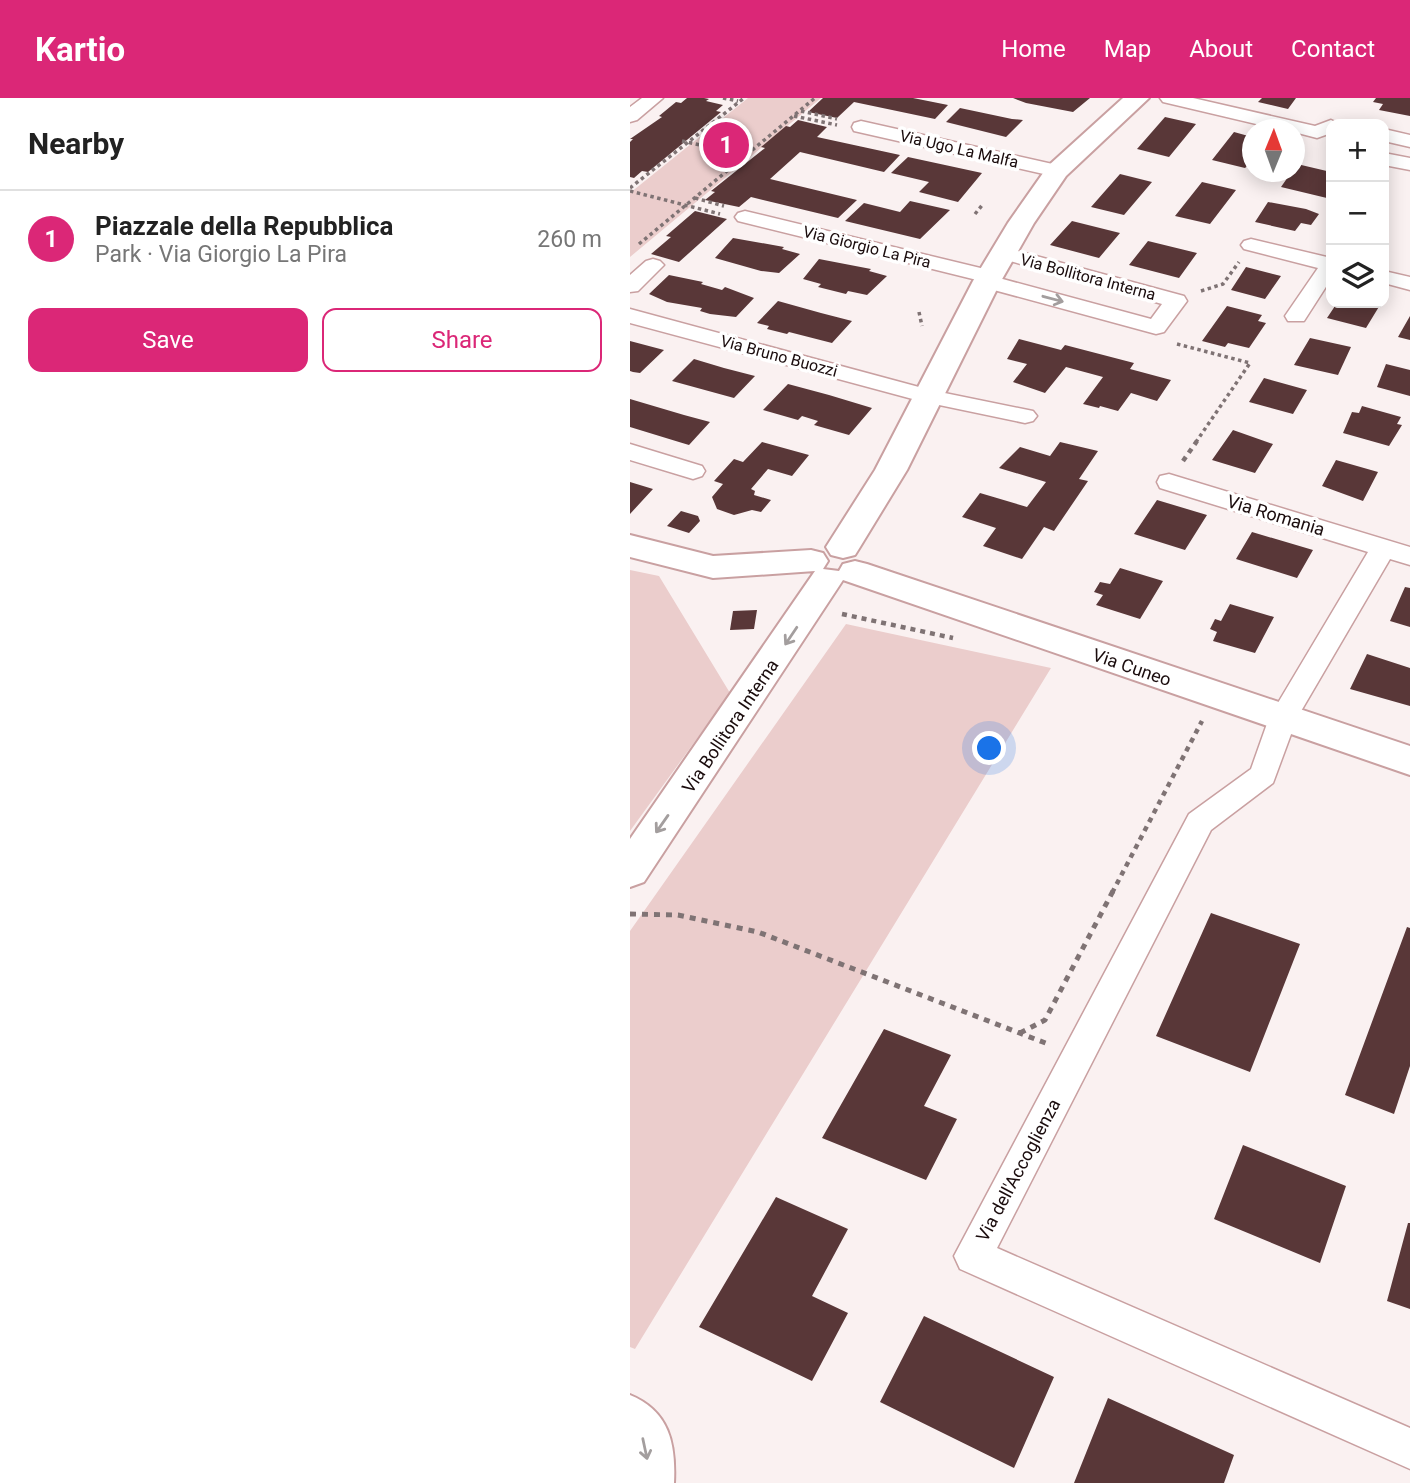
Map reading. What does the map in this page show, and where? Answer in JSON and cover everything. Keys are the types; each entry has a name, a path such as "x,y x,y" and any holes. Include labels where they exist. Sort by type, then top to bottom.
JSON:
{"street":[{"path":"630,117 654,98"},
{"name":"Via Bollitora Interna","path":"630,871 834,565 891,470 993,270 1057,171 1137,98"},
{"path":"1169,98 1324,129"},
{"name":"Via Ugo La Malfa","path":"861,127 1057,171"},
{"path":"1324,129 1316,136 1326,145"},
{"path":"1389,136 1410,141"},
{"path":"1389,160 1410,164"},
{"name":"Via Giorgio La Pira","path":"745,217 993,270"},
{"path":"1251,245 1326,264"},
{"path":"630,286 653,265"},
{"name":"Via Bollitora Interna","path":"993,270 1176,301 1156,327 993,270"},
{"path":"1296,316 1326,272"},
{"path":"1389,278 1410,284"},
{"name":"Via Bruno Buozzi","path":"630,316 928,396 1025,415"},
{"path":"630,452 693,471"},
{"name":"Via Romania","path":"1168,482 1410,556"},
{"path":"630,546 700,566 834,565"},
{"path":"1283,718 1382,548"},
{"name":"Via Cuneo","path":"834,565 1410,761"},
{"name":"Via dell'Accoglienza","path":"1283,718 1263,775 1200,822 973,1256 1410,1449"},
{"path":"630,1421 644,1439 648,1457 647,1483"}],"path":[{"path":"723,98 739,102"},
{"path":"630,190 744,98"},
{"path":"630,251 815,98"},
{"path":"793,116 858,130 864,124 800,111"},
{"path":"682,141 745,156"},
{"path":"630,190 685,205"},
{"path":"975,214 983,204"},
{"path":"1176,301 1196,297 1204,288 1223,284 1251,245"},
{"path":"919,312 922,326"},
{"path":"1156,327 1149,336 1250,363 1168,482"},
{"path":"1019,1033 1045,1020 1209,710"},
{"path":"630,914 678,915 758,932 1078,1055"}],"shaded area":[{"path":"748,98 821,98 630,257 630,193"},
{"path":"630,570 659,576 730,693 630,831"},
{"path":"846,624 1051,668 635,1349 630,1347 630,931"}],"building":[{"path":"687,98 709,99 706,101 723,105 716,111 721,112 648,172 642,171 634,178 630,177 630,142 633,139 630,139 662,117 659,116 676,102 681,103"},
{"path":"823,98 913,98 948,105 935,119 854,102 837,118 808,112"},
{"path":"1013,98 1090,98 1073,112"},
{"path":"1262,98 1296,98 1288,109 1258,102"},
{"path":"1376,98 1410,98 1410,116 1379,110 1383,104 1373,102"},
{"path":"960,108 1023,120 1006,137 946,122"},
{"path":"1165,117 1196,124 1169,157 1137,149"},
{"path":"798,120 827,127 817,137 900,155 884,172 800,152 770,179 857,200 838,218 751,197 739,207 705,200 715,192 711,191 765,148 761,147 786,126 790,127"},
{"path":"1234,132 1242,134 1242,167 1212,160"},
{"path":"908,157 982,173 958,202 919,192 929,182 891,173"},
{"path":"1305,166 1326,171 1326,198 1281,187 1284,182 1305,182"},
{"path":"1120,174 1152,182 1124,215 1091,207"},
{"path":"1202,182 1236,190 1210,224 1175,216"},
{"path":"910,201 950,210 920,239 845,221 864,203 900,212"},
{"path":"1268,202 1319,214 1311,225 1301,223 1295,231 1255,222"},
{"path":"695,211 727,219 679,262 651,254 671,237 666,236"},
{"path":"1072,221 1120,233 1099,258 1050,245"},
{"path":"733,238 784,247 782,249 800,254 779,273 761,271 715,258"},
{"path":"1148,241 1197,253 1179,278 1129,265"},
{"path":"819,259 871,269 869,271 887,276 867,295 848,291 846,294 818,287 821,284 803,279"},
{"path":"1246,267 1281,276 1265,299 1231,290"},
{"path":"669,275 703,282 701,284 722,290 725,287 754,298 736,317 710,314 700,311 702,308 667,302 649,294"},
{"path":"778,301 852,321 832,343 767,329 769,326 757,323"},
{"path":"1227,306 1262,315 1258,321 1266,323 1249,348 1228,343 1225,347 1202,341"},
{"path":"1334,308 1378,308 1366,328 1327,318"},
{"path":"1410,316 1410,340 1398,337"},
{"path":"1310,338 1351,347 1338,375 1294,365"},
{"path":"1019,339 1061,350 1065,345 1134,363 1130,369 1171,380 1157,401 1131,393 1118,411 1083,404 1103,377 1066,367 1045,393 1013,382 1027,364 1007,359"},
{"path":"630,341 664,350 640,373 633,372 630,371"},
{"path":"694,359 755,376 734,398 672,381"},
{"path":"1386,364 1410,370 1410,396 1377,387"},
{"path":"1264,378 1307,390 1293,414 1249,402"},
{"path":"788,384 872,408 849,435 814,425 818,421 802,416 798,420 763,410"},
{"path":"630,399 710,422 689,445 630,427"},
{"path":"1362,406 1401,417 1397,424 1402,425 1389,446 1343,433 1352,412 1359,413"},
{"path":"1233,430 1273,444 1255,473 1212,460"},
{"path":"762,442 809,455 792,476 768,469 751,489 755,491 754,495 771,500 761,512 752,510 734,515 717,509 712,497 723,484 714,481 734,459 743,462"},
{"path":"1060,442 1098,451 1079,479 1088,481 1054,531 1044,527 1022,559 983,546 996,528 962,517 980,493 1027,507 1046,482 999,468 1020,447 1050,456"},
{"path":"1336,460 1378,472 1363,501 1322,486"},
{"path":"630,482 653,489 630,514"},
{"path":"1157,500 1207,515 1185,550 1134,534"},
{"path":"681,511 698,516 700,521 689,533 667,526"},
{"path":"1252,532 1313,550 1297,578 1236,559"},
{"path":"1120,568 1163,581 1140,619 1096,605 1103,595 1094,592 1100,582 1110,584"},
{"path":"1405,587 1410,588 1410,627 1390,621"},
{"path":"1230,604 1274,617 1255,653 1213,641 1217,632 1210,629 1215,619 1221,621"},
{"path":"757,610 754,629 730,630 733,611"},
{"path":"1367,654 1410,668 1410,706 1350,689"},
{"path":"1211,913 1300,944 1250,1072 1156,1036"},
{"path":"1407,927 1410,928 1410,1066 1394,1114 1345,1095"},
{"path":"884,1029 951,1055 924,1106 957,1119 926,1180 822,1138"},
{"path":"1243,1145 1346,1186 1320,1263 1214,1219"},
{"path":"776,1197 848,1229 812,1296 848,1313 812,1381 699,1327"},
{"path":"1410,1223 1410,1309 1387,1301"},
{"path":"924,1316 1054,1377 1014,1468 880,1402"},
{"path":"1108,1398 1234,1455 1224,1483 1074,1483"}],"place":[{"name":"Piazzale della Repubblica","path":"726,145"}]}
